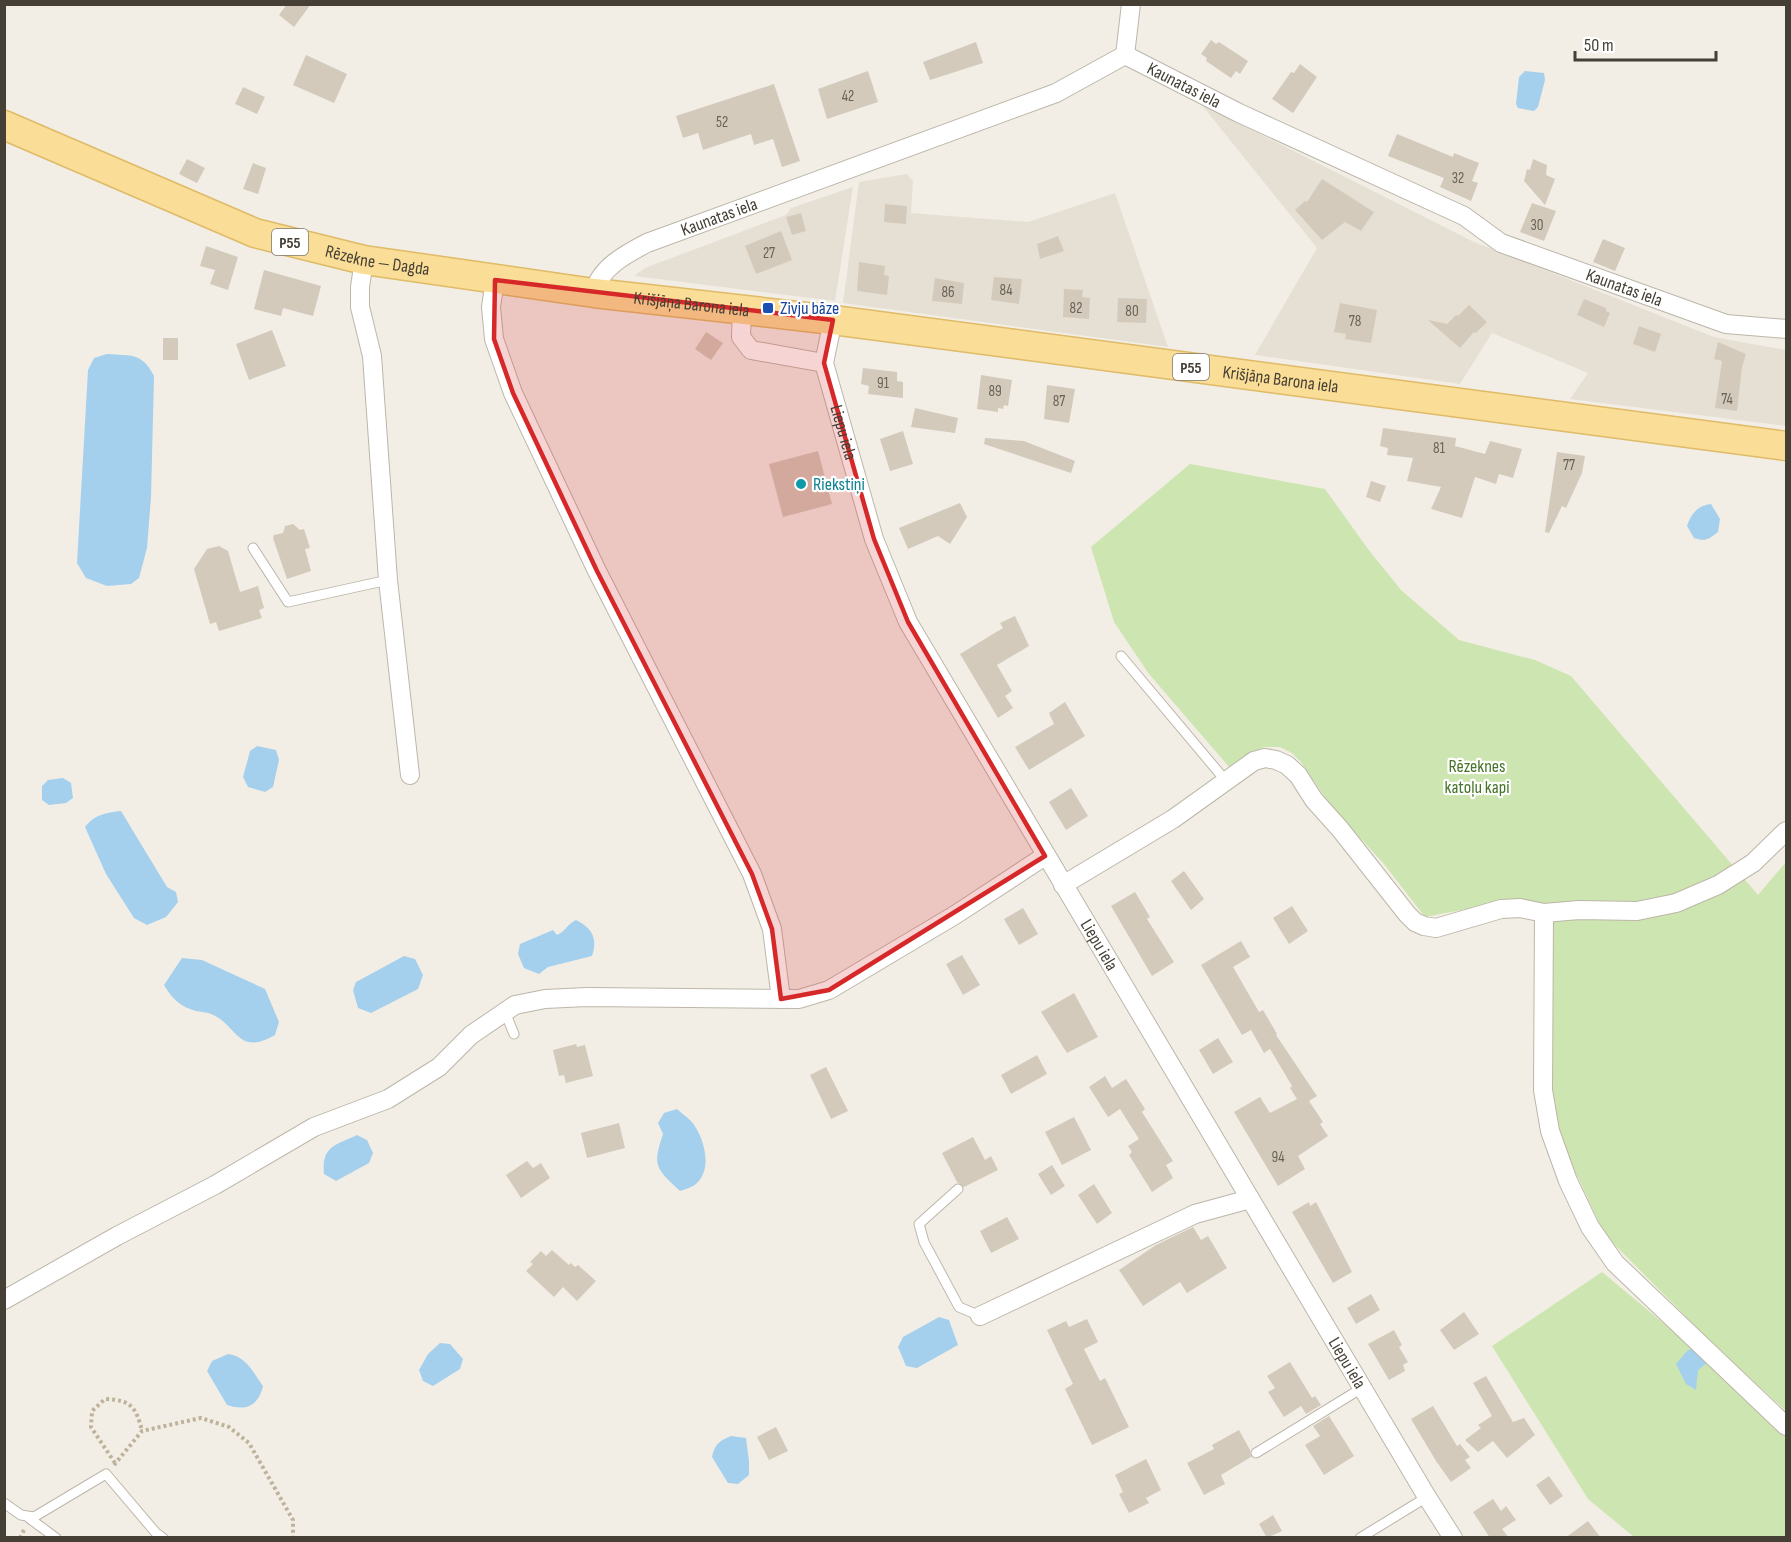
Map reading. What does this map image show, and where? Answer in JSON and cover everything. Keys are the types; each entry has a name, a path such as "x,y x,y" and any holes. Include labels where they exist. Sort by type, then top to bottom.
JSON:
{"main road":[{"name":"Rēzekne — Dagda","path":"4,125 255,233 364,260 594,293"},
{"name":"Krišjāņa Barona iela","path":"594,293 833,320 1786,446"}],"street":[{"path":"1125,55 1131,4"},
{"name":"Kaunatas iela","path":"594,293 599,279 608,269 625,255 647,243 1056,93 1125,55 1239,113 1464,216 1501,243 1726,324 1786,329"},
{"path":"364,260 360,306 372,356 388,580 410,775"},
{"path":"495,280 491,308 494,339 513,393 597,571 752,874 772,929 782,999"},
{"path":"742,310 741,337 751,350 824,363"},
{"name":"Liepu iela","path":"833,320 824,363 874,539 908,622 1362,1388 1454,1538"},
{"path":"1063,885 1173,819 1254,761 1265,758 1287,765 1298,775 1314,800 1340,829 1407,914 1415,922 1436,928 1501,909 1520,908 1545,913 1579,910 1638,911 1676,903 1718,885 1754,863 1786,831"},
{"path":"4,1300 117,1236 215,1185 314,1127 388,1099 439,1067 471,1035 515,1005 545,999 800,999 829,990 955,915 1046,856"},
{"path":"1545,913 1543,1090 1550,1131 1568,1182 1590,1227 1615,1263 1786,1426"},
{"path":"980,1316 1195,1214 1250,1199"}],"lane":[{"path":"253,548 288,602 388,580"},
{"path":"1121,656 1226,781"},
{"path":"506,1012 514,1034"},
{"path":"958,1190 920,1224 924,1242 959,1307 980,1316"},
{"path":"1256,1453 1362,1388"},
{"path":"28,1518 34,1517 106,1474 158,1536"},
{"path":"1360,1538 1427,1497"},
{"path":"4,1503 56,1538"}],"path":[{"path":"115,1463 90,1427 92,1411 105,1399 123,1399 138,1412 142,1431"},
{"path":"106,1474 142,1431 201,1418 229,1427 249,1443 294,1520 292,1538"}],"highlighted area":[{"path":"495,280 833,320 824,363 874,539 908,622 1045,856 829,990 781,999 772,929 752,874 597,571 513,393 494,339"}],"shaded area":[{"path":"1201,104 1472,241 1714,337 1786,350 1786,426 1570,399 1588,373 1492,333 1460,384 1255,355 1317,248"},
{"path":"907,174 913,181 911,213 1028,222 1115,193 1168,347 843,303 859,182"},
{"path":"853,187 835,301 634,276 645,268 786,215 791,208"}],"green space":[{"name":"Rēzeknes katoļu kapi","path":"1190,464 1325,489 1401,590 1459,640 1535,660 1571,676 1758,895 1786,862 1786,1411 1723,1354 1605,1235 1566,1152 1549,1099 1548,947 1530,900 1503,902 1425,917 1384,864 1331,806 1301,762 1292,753 1280,747 1265,747 1249,753 1230,768 1149,674 1114,622 1091,547"},
{"path":"1602,1272 1704,1357 1786,1433 1786,1537 1634,1537 1588,1499 1492,1346"}],"water":[{"path":"1525,71 1544,73 1545,80 1538,107 1534,111 1518,108 1516,104 1519,77"},
{"path":"107,354 140,359 150,368 154,376 151,497 147,548 139,578 131,584 107,586 86,578 77,563 88,370 94,358"},
{"path":"1711,504 1720,519 1718,532 1707,539 1694,538 1687,526 1691,518 1699,508"},
{"path":"257,746 276,750 279,760 273,787 265,792 248,787 243,777 250,751"},
{"path":"63,778 71,783 73,798 66,803 49,805 42,800 42,786 48,780"},
{"path":"121,811 167,887 176,892 178,902 166,917 147,925 134,918 106,874 85,827 97,817"},
{"path":"576,920 586,926 592,934 594,950 592,956 548,967 539,974 524,968 518,954 520,944 553,930 557,935"},
{"path":"404,956 415,959 423,975 418,989 371,1013 358,1008 353,990 356,982"},
{"path":"182,958 202,960 265,989 279,1022 275,1035 253,1043 245,1041 220,1019 177,1002 164,985"},
{"path":"677,1109 696,1127 703,1143 706,1161 702,1177 697,1183 680,1191 661,1172 657,1160 663,1134 658,1123 664,1113"},
{"path":"357,1135 367,1140 373,1153 369,1163 336,1181 324,1174 325,1158 328,1152 337,1144"},
{"path":"939,1317 949,1320 958,1345 917,1368 906,1366 898,1347 903,1337"},
{"path":"440,1343 450,1344 463,1359 460,1369 433,1386 423,1381 419,1370 428,1354"},
{"path":"1693,1349 1705,1360 1706,1364 1698,1370 1696,1390 1686,1384 1676,1364 1688,1350"},
{"path":"228,1354 244,1361 263,1386 258,1399 250,1406 240,1408 227,1405 207,1371 212,1361"},
{"path":"731,1436 746,1438 749,1475 738,1484 728,1483 712,1457 718,1444"}],"building":[{"path":"287,4 311,4 294,27 279,15"},
{"path":"1211,40 1216,44 1219,42 1248,61 1240,74 1236,71 1231,78 1206,61 1207,58 1201,54"},
{"path":"976,42 983,63 930,80 923,62"},
{"path":"306,55 347,74 334,103 293,85"},
{"path":"1300,64 1317,77 1293,113 1272,99 1291,72 1294,73"},
{"path":"868,71 878,102 827,119 818,89"},
{"path":"774,84 800,161 782,167 773,139 754,145 751,134 703,150 698,133 683,138 676,116"},
{"path":"243,87 265,97 257,114 235,104"},
{"path":"1397,134 1453,157 1454,153 1479,163 1472,181 1478,183 1471,201 1440,187 1444,178 1388,156"},
{"path":"187,159 205,168 197,183 179,174"},
{"path":"1533,159 1547,165 1546,175 1555,179 1545,205 1524,181"},
{"path":"253,163 266,168 258,194 243,189"},
{"path":"1322,179 1374,212 1361,231 1345,222 1322,240 1295,210 1305,201 1307,202"},
{"path":"1532,203 1556,211 1544,241 1520,232"},
{"path":"885,204 907,206 906,224 884,222"},
{"path":"801,213 806,231 792,235 786,217"},
{"path":"781,231 792,260 756,274 745,246"},
{"path":"1058,236 1064,251 1040,259 1037,244"},
{"path":"1603,239 1625,248 1615,271 1593,262"},
{"path":"206,246 238,257 228,290 210,284 215,270 200,266"},
{"path":"859,262 885,266 884,275 889,276 887,295 857,291"},
{"path":"264,270 321,286 313,316 283,308 281,316 254,309"},
{"path":"994,277 1022,279 1019,304 991,300"},
{"path":"935,278 964,283 962,304 932,301"},
{"path":"1064,289 1083,290 1082,297 1090,298 1089,319 1063,317"},
{"path":"1118,298 1147,299 1146,323 1117,322"},
{"path":"1584,299 1606,308 1606,311 1610,313 1604,327 1577,315"},
{"path":"1340,303 1377,310 1371,343 1345,339 1346,334 1334,332"},
{"path":"1469,305 1487,322 1476,333 1474,332 1460,348 1428,320 1447,324"},
{"path":"1639,326 1661,334 1655,352 1633,344"},
{"path":"272,330 286,366 249,380 236,344"},
{"path":"706,332 723,343 711,360 695,349"},
{"path":"163,338 178,338 178,360 163,360"},
{"path":"1718,342 1746,354 1742,367 1737,411 1715,408 1722,361 1714,359"},
{"path":"863,368 897,372 897,381 903,382 903,398 868,394 869,386 861,384"},
{"path":"981,375 1012,380 1008,406 1004,405 1003,409 998,408 998,412 977,409"},
{"path":"1047,385 1075,389 1069,423 1044,419"},
{"path":"915,408 958,418 955,433 911,427"},
{"path":"1383,428 1456,438 1455,446 1485,454 1490,441 1522,449 1513,478 1499,474 1496,484 1475,477 1462,518 1431,509 1441,487 1407,481 1413,458 1387,455 1388,448 1380,446"},
{"path":"903,431 913,464 890,471 880,439"},
{"path":"985,438 1024,441 1075,461 1071,473 984,444"},
{"name":"Riekstiņi","path":"818,451 832,504 783,517 769,464"},
{"path":"1557,452 1585,456 1582,473 1566,508 1562,506 1549,533 1545,532"},
{"path":"1371,481 1386,486 1380,502 1366,497"},
{"path":"960,503 967,517 950,544 938,536 908,549 899,528"},
{"path":"293,524 300,530 304,529 310,548 305,549 311,571 287,579 273,538 274,535 283,533 285,526"},
{"path":"219,546 228,551 240,592 258,586 264,608 259,610 262,618 219,631 216,622 210,624 194,569 207,549"},
{"path":"1015,616 1029,646 997,665 1012,691 1005,696 1013,708 998,718 960,654 1003,628 1000,623"},
{"path":"1065,702 1085,736 1029,770 1015,747 1054,724 1049,713"},
{"path":"1071,788 1088,816 1066,830 1049,802"},
{"path":"1184,871 1204,899 1191,910 1171,881"},
{"path":"1135,892 1150,917 1147,919 1174,962 1152,976 1111,906"},
{"path":"1292,906 1308,931 1289,944 1273,918"},
{"path":"1023,908 1038,934 1019,945 1004,919"},
{"path":"1241,941 1250,957 1233,967 1259,1012 1263,1010 1276,1035 1317,1096 1309,1101 1323,1122 1320,1124 1328,1136 1298,1156 1305,1169 1278,1186 1234,1112 1260,1097 1270,1113 1297,1099 1270,1049 1264,1053 1251,1030 1242,1035 1201,965"},
{"path":"962,955 980,985 963,995 946,964"},
{"path":"1074,993 1098,1037 1067,1053 1041,1012"},
{"path":"1218,1038 1233,1062 1213,1074 1199,1050"},
{"path":"576,1044 577,1047 585,1045 593,1076 566,1083 564,1075 559,1076 553,1050"},
{"path":"1037,1055 1047,1074 1011,1094 1001,1075"},
{"path":"826,1067 848,1111 831,1119 810,1075"},
{"path":"1105,1076 1112,1088 1126,1079 1145,1109 1142,1112 1173,1161 1166,1165 1173,1178 1152,1192 1129,1155 1132,1152 1128,1146 1139,1139 1120,1109 1108,1117 1089,1087"},
{"path":"1074,1117 1091,1150 1062,1165 1045,1132"},
{"path":"619,1123 625,1148 587,1158 581,1133"},
{"path":"973,1137 985,1160 991,1156 998,1170 964,1187 957,1182 942,1153"},
{"path":"527,1161 533,1168 541,1163 550,1178 521,1198 506,1175"},
{"path":"1052,1165 1065,1186 1051,1195 1038,1174"},
{"path":"1094,1184 1112,1213 1097,1224 1078,1195"},
{"path":"1309,1202 1310,1206 1316,1202 1352,1272 1333,1283 1292,1212"},
{"path":"1007,1217 1019,1239 991,1253 980,1231"},
{"path":"1193,1227 1201,1240 1208,1236 1227,1268 1187,1293 1180,1282 1143,1306 1119,1270 1156,1245"},
{"path":"552,1250 569,1265 571,1263 575,1267 578,1265 596,1281 577,1301 563,1287 554,1297 526,1271 533,1264 530,1262 541,1251 546,1256"},
{"path":"1371,1294 1380,1310 1356,1324 1347,1308"},
{"path":"1464,1312 1479,1334 1454,1350 1440,1330"},
{"path":"1087,1319 1098,1342 1084,1349 1100,1381 1105,1378 1129,1427 1092,1445 1065,1389 1073,1384 1047,1330 1066,1321 1069,1327"},
{"path":"1394,1330 1402,1345 1399,1347 1408,1362 1403,1365 1405,1371 1389,1380 1368,1344"},
{"path":"1290,1362 1312,1398 1315,1396 1321,1405 1306,1414 1301,1406 1284,1417 1268,1392 1275,1388 1267,1376"},
{"path":"1486,1376 1513,1422 1524,1418 1535,1435 1507,1458 1493,1441 1478,1452 1465,1440 1481,1428 1478,1425 1492,1416 1473,1383"},
{"path":"1433,1406 1457,1446 1460,1444 1470,1457 1465,1460 1471,1468 1451,1482 1411,1419"},
{"path":"1329,1416 1354,1456 1324,1475 1305,1445 1320,1436 1313,1426"},
{"path":"776,1427 788,1451 769,1460 757,1437"},
{"path":"1239,1430 1250,1450 1251,1457 1221,1475 1225,1484 1204,1495 1187,1463 1214,1449 1212,1445"},
{"path":"1146,1459 1161,1490 1146,1498 1149,1503 1129,1513 1119,1494 1123,1492 1115,1475"},
{"path":"1549,1476 1563,1496 1550,1505 1536,1485"},
{"path":"1493,1499 1501,1511 1506,1506 1516,1520 1502,1529 1509,1538 1490,1538 1473,1512"},
{"path":"1273,1515 1282,1531 1267,1538 1259,1524"},
{"path":"1588,1521 1601,1538 1565,1538"}],"place":[{"name":"Zivju bāze","path":"768,308"},
{"name":"Riekstiņi","path":"801,484"}]}
